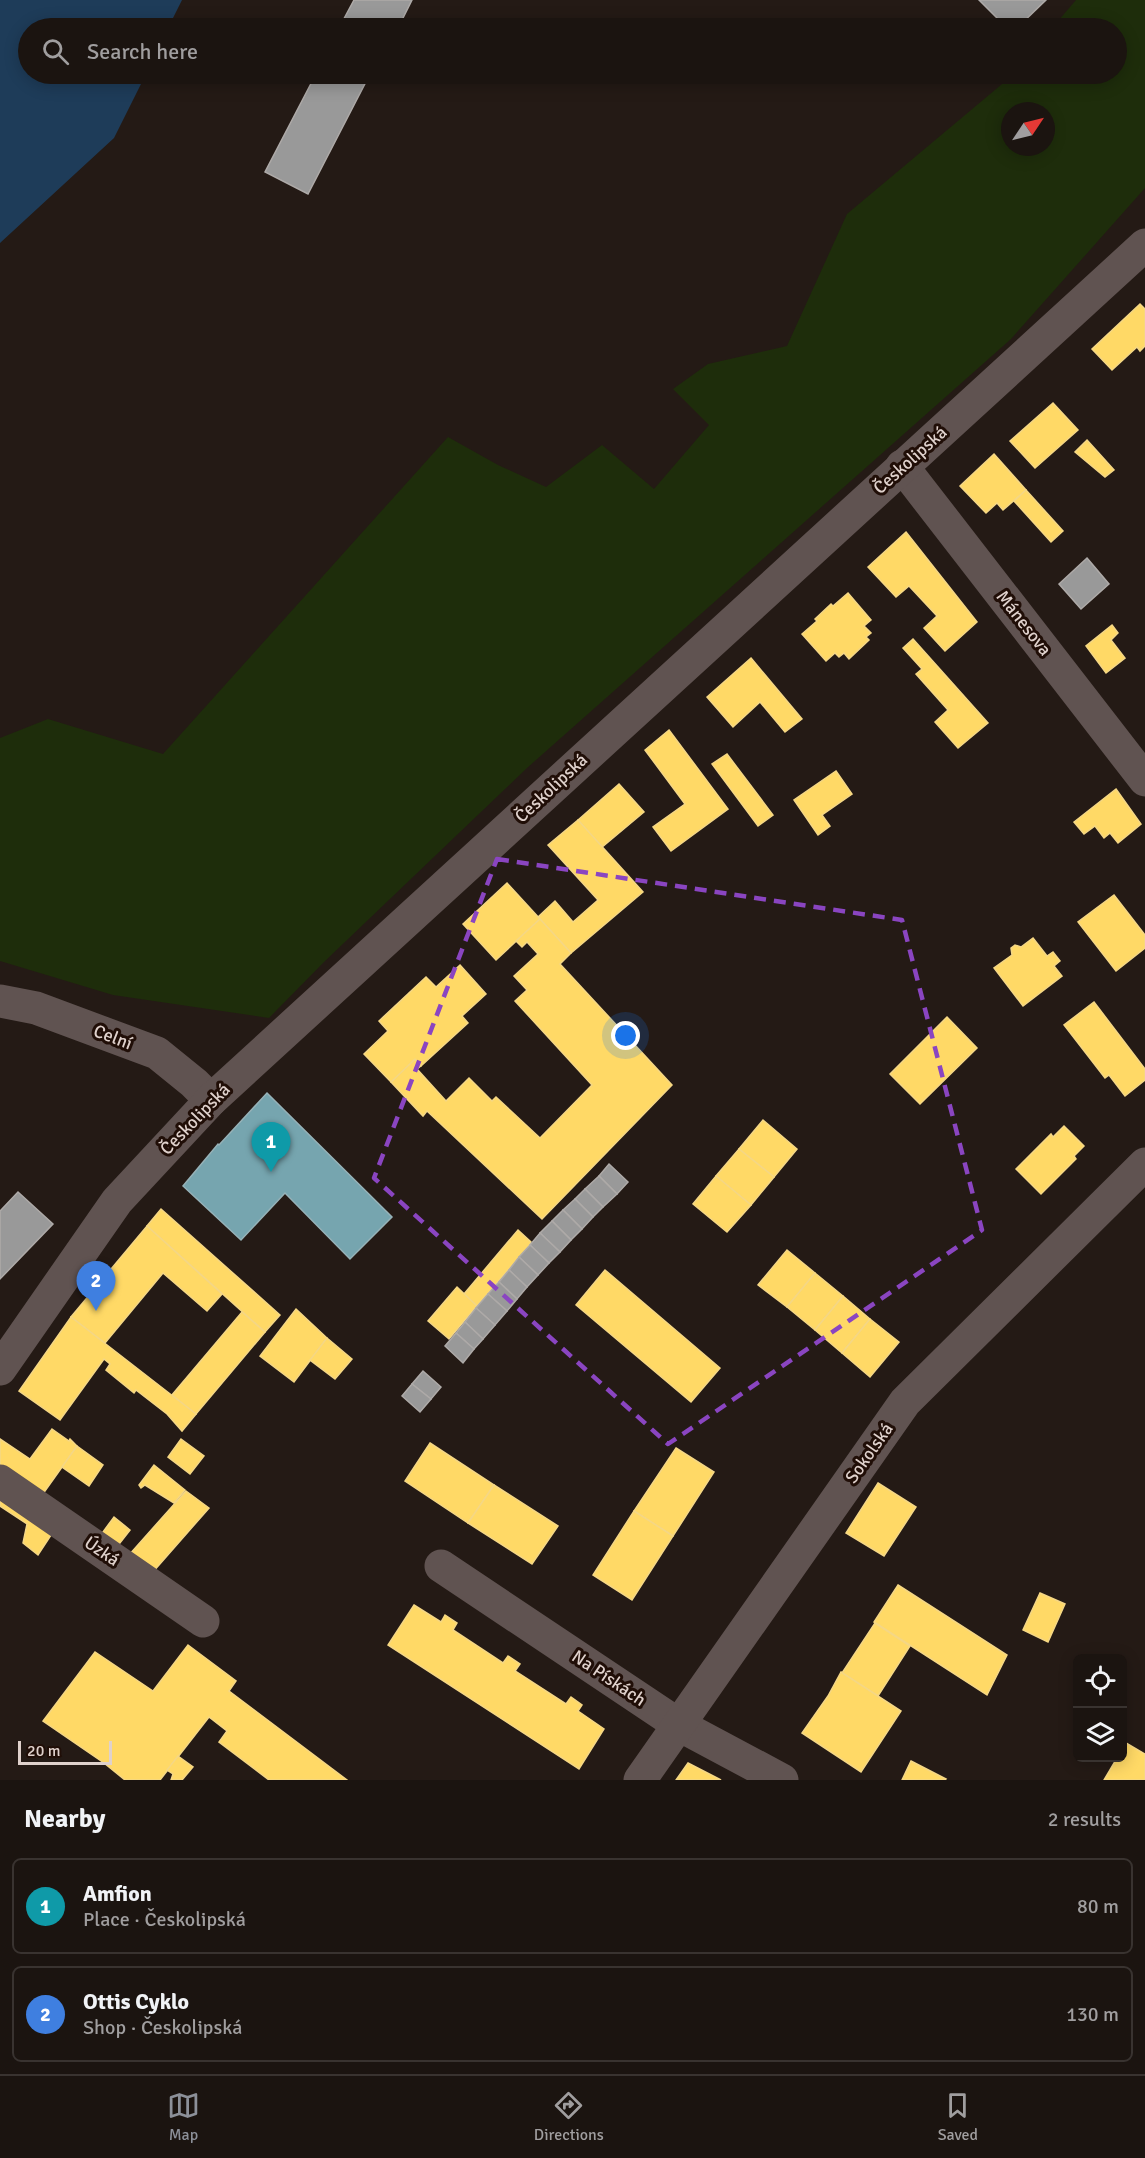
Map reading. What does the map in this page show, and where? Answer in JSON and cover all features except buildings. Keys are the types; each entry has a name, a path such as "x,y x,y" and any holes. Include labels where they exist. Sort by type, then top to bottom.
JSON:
{"street":[{"name":"Českolipská","path":"0,1369 117,1201 211,1100 1145,245"},
{"name":"Mánesova","path":"902,466 1145,780"},
{"name":"Celní","path":"0,1000 36,1008 157,1053 211,1100"},
{"name":"Sokolská","path":"640,1780 905,1402 1145,1164"},
{"name":"Úzká","path":"0,1481 203,1621"},
{"name":"Na Pískách","path":"441,1566 679,1725 782,1780"}],"highlighted area":[{"path":"497,859 902,920 982,1230 668,1444 374,1178"}],"green space":[{"path":"1076,0 1145,0 1145,188 1011,339 527,768 324,962 269,1018 113,995 0,961 0,738 48,719 163,754 448,437 498,465 546,487 602,445 654,489 709,425 673,389 708,364 787,346 847,214 1002,84 1127,84 1127,18 1061,18"}],"water":[{"path":"0,0 182,0 173,18 18,18 18,84 141,84 114,138 0,243"}],"place":[{"name":"Amfion","path":"271,1172"},
{"name":"Ottis Cyklo","path":"96,1311"}]}
